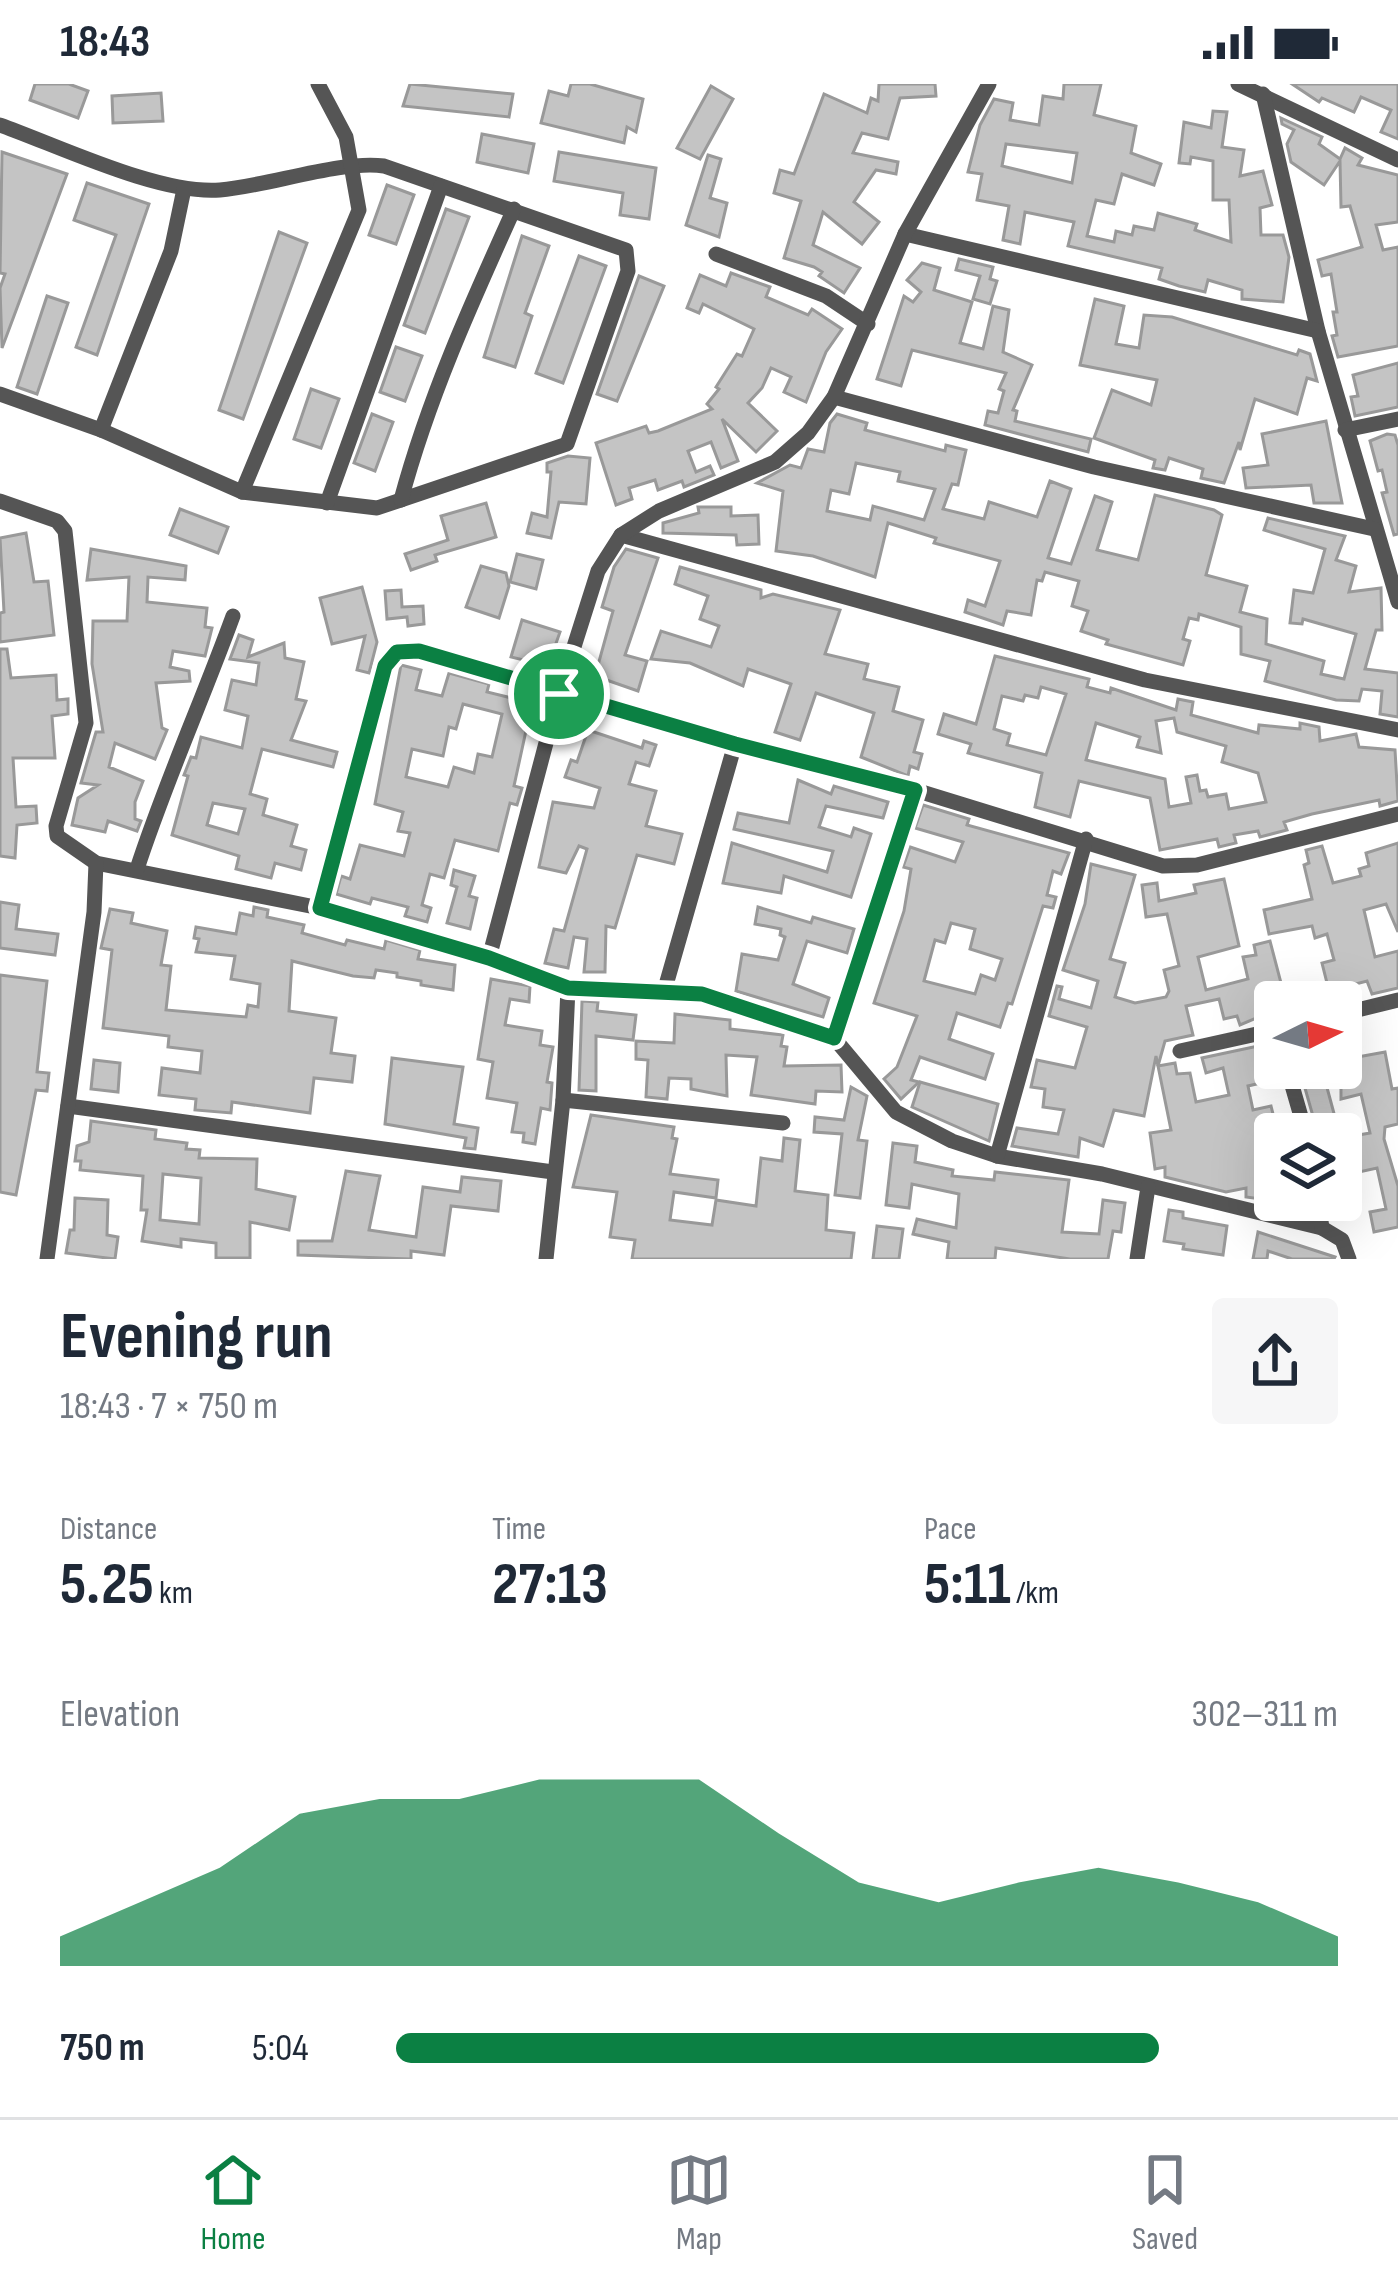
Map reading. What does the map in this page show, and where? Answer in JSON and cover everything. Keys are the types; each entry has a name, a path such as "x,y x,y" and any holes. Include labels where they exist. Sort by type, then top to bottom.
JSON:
{"street":[{"path":"242,492 359,210 346,137 318,84"},
{"path":"489,958 559,694 598,572 621,535 659,511 775,462 808,433 833,397 905,234 989,84"},
{"path":"1238,84 1398,160"},
{"path":"1263,94 1318,331 1398,602"},
{"path":"0,125 184,189 219,190 354,164 384,166 626,250 628,271 567,444 377,508 242,492 101,430 0,394"},
{"path":"327,502 441,186"},
{"path":"101,430 171,250 184,189"},
{"path":"401,500 415,447 514,209"},
{"path":"905,234 1318,331"},
{"path":"716,254 826,296 868,324"},
{"path":"833,397 1094,467 1374,529"},
{"path":"1345,430 1398,419"},
{"path":"0,501 58,521 65,531 86,723 56,826 65,843 96,863 320,908 489,958 568,988 702,994 834,1038 907,1120 998,1156 1322,1228 1342,1240 1349,1259"},
{"path":"621,535 1145,680 1398,730"},
{"path":"137,868 160,796 191,733 233,616"},
{"path":"320,908 385,666 397,652 419,651 735,744 1086,839 1150,863 1197,865 1398,814"},
{"path":"664,992 735,744"},
{"path":"834,1038 915,790"},
{"path":"998,1156 1086,839"},
{"path":"47,1259 94,912 96,863"},
{"path":"546,1259 563,1100 568,988"},
{"path":"1362,1009 1398,1000"},
{"path":"1180,1052 1254,1036"},
{"path":"563,1100 783,1123"},
{"path":"68,1106 553,1172"},
{"path":"1136,1259 1148,1187"},
{"path":"1321,1221 1322,1228"}],"building":[{"path":"35,84 69,84 88,91 78,118 30,100"},
{"path":"410,84 513,94 509,117 403,106"},
{"path":"571,84 590,84 643,99 636,132 627,127 624,143 541,123 549,91 568,96"},
{"path":"879,84 935,84 936,96 900,98 888,139 862,133 853,153 898,162 896,174 876,170 854,202 879,222 862,244 823,212 813,245 860,268 844,293 814,267 784,258 801,201 774,193 780,170 794,174 824,94 867,113 871,98 878,101"},
{"path":"1064,84 1101,84 1094,115 1136,126 1131,153 1161,164 1154,185 1122,174 1114,204 1096,200 1087,236 1114,242 1116,231 1132,235 1134,226 1154,230 1158,213 1197,224 1195,230 1231,242 1229,200 1213,200 1213,161 1191,157 1190,164 1179,163 1184,122 1211,128 1213,111 1227,112 1222,147 1244,150 1240,176 1263,171 1272,205 1260,208 1261,235 1283,235 1289,257 1283,302 1242,299 1242,290 1208,280 1205,292 1179,286 1159,279 1162,268 1068,246 1074,222 1025,212 1020,244 1003,240 1009,206 977,200 982,174 968,172 980,125 994,99 1013,103 1010,120 1039,125 1043,96 1063,99","holes":["1006,144 1077,153 1072,183 1002,166"]},
{"path":"1292,84 1398,84 1398,139 1381,132 1391,110 1361,97 1354,112 1322,98 1319,102"},
{"path":"711,86 733,99 700,159 677,148"},
{"path":"161,93 163,121 113,123 112,96"},
{"path":"1281,118 1322,137 1319,144 1340,159 1345,148 1362,158 1358,165 1398,175 1398,222 1376,225 1383,250 1398,247 1398,346 1338,357 1332,336 1337,335 1333,312 1337,312 1331,274 1322,276 1318,260 1362,247 1350,206 1341,207 1340,161 1324,185 1291,162 1287,144 1294,130 1282,124"},
{"path":"482,134 534,144 528,173 477,162"},
{"path":"2,152 67,174 2,348 0,288 5,274 0,273"},
{"path":"559,152 656,168 649,219 620,215 623,193 554,181"},
{"path":"708,155 721,159 710,198 727,203 719,237 686,225"},
{"path":"87,183 149,204 97,355 76,347 116,235 74,220"},
{"path":"387,185 414,195 396,244 369,235"},
{"path":"446,209 469,217 425,333 404,325"},
{"path":"279,232 307,243 243,419 219,410"},
{"path":"522,236 549,246 525,313 532,316 515,367 484,357"},
{"path":"579,256 606,266 563,383 536,373"},
{"path":"959,259 993,267 990,279 997,281 990,304 973,299 980,276 956,270"},
{"path":"922,263 940,268 934,290 972,302 960,343 983,349 993,306 1009,310 1003,352 1032,365 1013,410 1017,411 1015,421 1091,439 1088,452 985,425 988,411 998,413 1004,391 999,389 1006,373 912,350 901,386 877,379 904,296 913,302 921,292 907,280"},
{"path":"731,273 770,287 766,297 808,315 812,309 842,329 826,352 806,402 784,392 791,377 771,368 748,403 777,431 756,452 722,419 738,461 721,468 711,442 688,451 696,472 710,466 714,475 684,487 682,481 658,490 655,480 629,488 632,499 616,505 596,443 646,426 649,433 658,431 712,409 707,404 716,387 737,354 742,356 754,329 703,304 699,313 687,308 700,275 726,286"},
{"path":"639,276 664,286 617,401 597,394"},
{"path":"47,296 68,303 37,394 17,387"},
{"path":"1095,299 1124,306 1116,344 1139,348 1144,315 1172,317 1297,355 1299,350 1310,354 1317,381 1307,378 1297,414 1255,399 1224,483 1201,478 1203,469 1169,458 1165,470 1153,468 1155,460 1094,438 1112,390 1151,405 1157,380 1080,365"},
{"path":"396,347 422,356 405,401 380,392"},
{"path":"1398,363 1398,407 1355,416 1351,397 1358,396 1353,375"},
{"path":"311,389 339,399 321,448 294,439"},
{"path":"372,414 393,422 375,471 354,463"},
{"path":"837,414 867,423 865,430 945,451 946,445 966,450 958,485 952,484 943,509 984,519 989,502 1037,517 1050,481 1071,489 1048,558 1071,564 1095,496 1112,502 1097,550 1138,560 1155,495 1214,510 1222,515 1206,575 1247,586 1240,612 1267,619 1266,644 1324,661 1321,674 1344,679 1356,634 1303,619 1302,624 1290,623 1294,590 1313,593 1325,549 1264,530 1268,518 1345,536 1336,560 1356,566 1349,592 1381,588 1382,630 1376,630 1365,669 1398,673 1398,717 1380,714 1382,691 1362,689 1359,701 1336,700 1265,681 1270,661 1241,654 1241,627 1199,614 1198,620 1189,618 1183,639 1190,641 1183,665 1106,644 1108,640 1081,631 1088,611 1072,606 1079,581 1045,572 1042,581 1037,580 1031,615 1007,611 1003,625 965,612 968,600 985,606 1000,561 934,543 936,538 888,523 875,577 813,556 776,551 783,491 757,483 790,465 801,468 808,449 824,452 830,423","holes":["856,463 900,472 898,481 935,489 924,520 873,506 870,520 827,511 831,490 849,494"]},
{"path":"1326,421 1342,503 1314,503 1311,485 1246,488 1243,468 1268,465 1262,434"},
{"path":"1395,435 1398,445 1398,534 1394,535 1382,493 1387,492 1382,470 1378,471 1370,441"},
{"path":"568,456 590,458 586,504 559,502 551,538 527,533 532,513 547,517 551,472 547,472 547,463"},
{"path":"486,503 496,537 435,555 437,561 411,570 405,554 448,540 441,516"},
{"path":"698,507 731,507 731,516 758,515 759,544 737,545 736,535 663,533 663,523 699,513"},
{"path":"180,509 228,527 218,553 170,535"},
{"path":"26,533 34,582 48,581 54,635 0,642 0,613 4,612 0,538"},
{"path":"91,549 186,566 185,580 148,577 147,602 207,608 205,627 212,628 205,656 173,651 170,667 189,671 190,681 156,683 162,728 167,730 155,759 115,743 109,767 143,781 135,802 135,819 141,821 137,831 108,821 105,832 72,825 78,798 98,785 81,783 96,732 103,732 92,664 93,621 127,621 129,577 87,580"},
{"path":"626,549 658,558 625,655 647,661 638,691 595,676 613,611 602,607 614,567"},
{"path":"517,554 543,560 536,589 510,582"},
{"path":"481,566 506,573 509,586 499,618 466,607"},
{"path":"680,567 761,590 761,598 773,594 840,610 825,654 868,664 864,679 899,687 893,711 923,720 914,752 922,754 918,769 910,766 908,776 861,757 874,713 816,693 800,740 775,732 791,684 748,669 743,686 690,663 651,659 661,631 711,647 719,626 700,619 708,596 675,584"},
{"path":"362,587 377,642 369,673 357,670 365,636 332,644 320,598"},
{"path":"401,590 402,607 423,606 424,624 408,626 407,617 387,619 385,591"},
{"path":"522,620 560,632 548,666 511,657"},
{"path":"239,635 253,640 248,657 284,643 285,658 304,662 296,699 306,701 291,740 337,752 333,767 262,749 250,794 267,799 263,815 297,825 291,846 306,850 301,870 275,863 271,878 236,869 239,856 172,835 188,776 184,775 191,757 196,758 201,737 242,748 248,716 225,710 232,680 256,685 259,663 230,659","holes":["213,803 245,809 238,834 207,825"]},
{"path":"0,649 7,649 11,678 56,675 57,700 68,699 68,714 52,716 55,758 13,758 16,807 36,806 37,823 17,825 15,858 0,856"},
{"path":"995,656 1089,679 1087,687 1110,693 1111,688 1176,710 1178,699 1193,702 1191,715 1258,733 1259,725 1300,729 1300,723 1319,727 1320,741 1356,734 1359,747 1395,750 1398,801 1380,806 1379,800 1312,814 1284,822 1287,830 1260,837 1258,831 1234,835 1236,843 1219,847 1217,839 1160,850 1150,798 1079,781 1070,817 1035,807 1042,773 968,753 971,744 938,734 944,714 976,724","holes":["1041,687 1066,694 1046,755 1007,745 1010,734 994,729 1002,696 1023,701 1025,695 1038,698","1174,718 1177,732 1226,746 1222,762 1258,773 1266,802 1229,809 1226,794 1208,797 1206,790 1200,791 1197,775 1186,777 1191,803 1169,807 1165,779 1086,760 1096,723 1140,737 1137,747 1161,753 1156,721"]},
{"path":"401,665 421,670 416,690 442,696 449,673 489,684 487,692 532,703 514,786 522,788 517,805 510,803 498,851 455,840 444,878 430,874 422,905 431,908 427,922 405,916 408,907 372,898 370,904 336,894 341,876 350,879 360,845 404,856 410,833 398,831 403,812 375,804","holes":["463,704 502,714 492,757 478,754 474,773 454,767 448,787 406,777 412,749 443,756 449,727 456,729"]},
{"path":"588,730 642,748 644,741 656,745 649,766 636,762 629,784 656,791 646,826 682,834 674,864 637,855 615,928 606,926 605,972 584,972 587,939 574,937 568,968 545,963 554,929 564,931 587,849 579,846 566,873 539,867 553,802 594,808 600,788 565,777 571,760 577,762"},
{"path":"798,780 831,794 834,786 888,802 883,818 826,806 819,827 851,837 854,828 871,834 851,897 784,876 781,893 723,883 732,843 827,872 833,851 734,829 738,813 789,823"},
{"path":"923,805 969,819 967,825 1069,853 1061,874 1053,871 1047,895 1056,897 1053,908 1043,906 1012,1004 1008,1003 1000,1027 957,1013 949,1039 993,1054 985,1079 920,1057 911,1080 919,1082 901,1099 884,1079 897,1067 917,1016 874,1003 904,911 911,869 903,867 910,847 955,862 963,842 915,828","holes":["951,923 975,929 970,949 1002,959 995,980 981,975 975,994 924,981 935,940 945,943"]},
{"path":"1398,843 1398,932 1386,904 1364,910 1375,957 1398,951 1398,988 1372,994 1367,981 1326,981 1322,963 1334,960 1327,934 1315,938 1312,926 1269,934 1264,910 1312,899 1304,865 1309,863 1306,850 1322,846 1333,883 1361,876 1359,869 1369,866 1366,853"},
{"path":"1091,864 1135,875 1110,959 1125,963 1115,997 1135,1003 1166,997 1164,970 1179,966 1167,914 1146,917 1142,885 1157,883 1159,901 1196,893 1194,885 1224,879 1239,946 1198,957 1206,990 1248,979 1243,957 1256,955 1254,945 1270,941 1280,981 1254,981 1254,1019 1240,1025 1237,1016 1224,1019 1219,999 1186,1006 1193,1035 1165,1041 1158,1066 1156,1056 1144,1116 1114,1110 1103,1146 1080,1138 1078,1157 1012,1146 1017,1128 1058,1134 1064,1110 1043,1107 1045,1089 1031,1087 1037,1060 1075,1068 1087,1027 1049,1016 1057,986 1062,987 1059,999 1091,1008 1098,981 1063,970 1085,904"},
{"path":"454,870 475,876 469,896 477,898 470,929 447,923 457,887 451,885"},
{"path":"0,902 19,905 16,929 58,934 55,955 0,948"},
{"path":"254,907 268,910 267,917 304,925 302,933 345,945 347,940 384,949 386,940 420,950 418,959 455,965 453,990 421,985 397,973 376,970 374,978 353,976 292,961 289,1011 336,1018 331,1053 355,1056 352,1082 314,1078 310,1113 232,1102 231,1113 195,1110 196,1099 159,1095 162,1068 200,1073 202,1051 168,1047 169,1036 103,1028 112,950 101,948 110,909 133,913 131,923 167,931 161,965 171,966 166,1010 246,1017 248,1005 258,1007 260,984 231,979 235,956 196,952 199,939 194,938 196,927 236,934 240,913 253,916"},
{"path":"758,907 811,923 813,917 854,929 847,953 807,941 793,984 829,998 823,1017 736,991 742,954 778,960 785,937 781,929 755,924"},
{"path":"0,975 47,981 37,1072 49,1073 47,1091 36,1090 16,1195 0,1192"},
{"path":"491,979 530,986 529,1002 510,999 505,1025 542,1031 540,1045 553,1047 547,1082 552,1083 550,1110 541,1108 535,1144 523,1142 524,1133 512,1132 517,1103 487,1098 493,1062 478,1059"},
{"path":"582,1001 598,1002 597,1011 636,1015 633,1040 596,1036 596,1091 579,1090"},
{"path":"675,1014 730,1020 730,1029 783,1035 781,1046 787,1047 784,1066 841,1065 842,1092 816,1091 815,1104 751,1095 757,1057 726,1055 727,1096 691,1089 691,1079 669,1078 667,1099 646,1097 648,1060 636,1059 636,1041 674,1043"},
{"path":"1254,1047 1254,1085 1248,1086 1253,1110 1271,1106 1273,1113 1254,1113 1254,1198 1246,1197 1246,1188 1226,1192 1165,1177 1165,1167 1155,1169 1150,1133 1171,1130 1158,1066 1175,1063 1177,1074 1190,1073 1196,1102 1229,1095 1223,1068 1206,1073 1202,1058"},
{"path":"1385,1052 1392,1089 1398,1088 1398,1124 1385,1127 1384,1139 1398,1186 1398,1227 1374,1232 1370,1212 1386,1209 1377,1168 1362,1171 1362,1134 1370,1133 1361,1094 1341,1099 1341,1089 1362,1089 1362,1056"},
{"path":"392,1058 463,1067 454,1124 478,1128 475,1149 464,1148 466,1138 385,1124"},
{"path":"94,1060 120,1063 118,1092 91,1089"},
{"path":"920,1082 998,1104 989,1141 912,1107"},
{"path":"851,1087 867,1096 858,1140 867,1141 860,1198 835,1195 842,1134 814,1132 815,1117 844,1120"},
{"path":"1305,1089 1327,1089 1334,1113 1312,1113"},
{"path":"591,1115 674,1127 672,1138 677,1139 670,1174 718,1180 716,1198 674,1192 670,1220 712,1225 716,1200 756,1206 761,1158 782,1161 784,1138 800,1140 795,1191 828,1195 826,1230 854,1233 851,1259 632,1259 635,1240 610,1237 617,1192 573,1187"},
{"path":"91,1121 156,1130 155,1139 187,1143 186,1149 200,1150 199,1158 257,1159 256,1189 295,1197 289,1230 250,1222 250,1258 216,1258 216,1243 181,1239 181,1247 142,1241 147,1210 141,1210 143,1176 80,1170 81,1161 75,1161 77,1146 89,1142","holes":["163,1174 201,1178 199,1224 160,1220"]},
{"path":"893,1143 917,1146 915,1162 953,1170 952,1176 994,1180 995,1172 1069,1180 1062,1232 1099,1234 1103,1200 1125,1203 1121,1232 1113,1231 1108,1259 1070,1259 996,1248 995,1259 947,1259 949,1242 913,1234 917,1219 956,1228 959,1194 912,1184 909,1208 886,1205"},
{"path":"346,1171 380,1176 369,1230 416,1237 423,1187 460,1192 462,1177 501,1181 498,1211 451,1206 444,1255 411,1251 411,1259 298,1255 298,1241 332,1241"},
{"path":"75,1198 108,1200 107,1235 118,1237 115,1259 66,1253 70,1230 74,1230"},
{"path":"1169,1210 1183,1212 1183,1218 1227,1226 1223,1255 1164,1241"},
{"path":"877,1226 903,1229 899,1259 873,1259"},
{"path":"1258,1232 1335,1257 1292,1259 1268,1251 1267,1259 1253,1259"}],"route":[{"path":"419,651 559,694 915,790 834,1038 702,994 568,988 489,958 320,908 385,666 397,652 419,651"}]}
